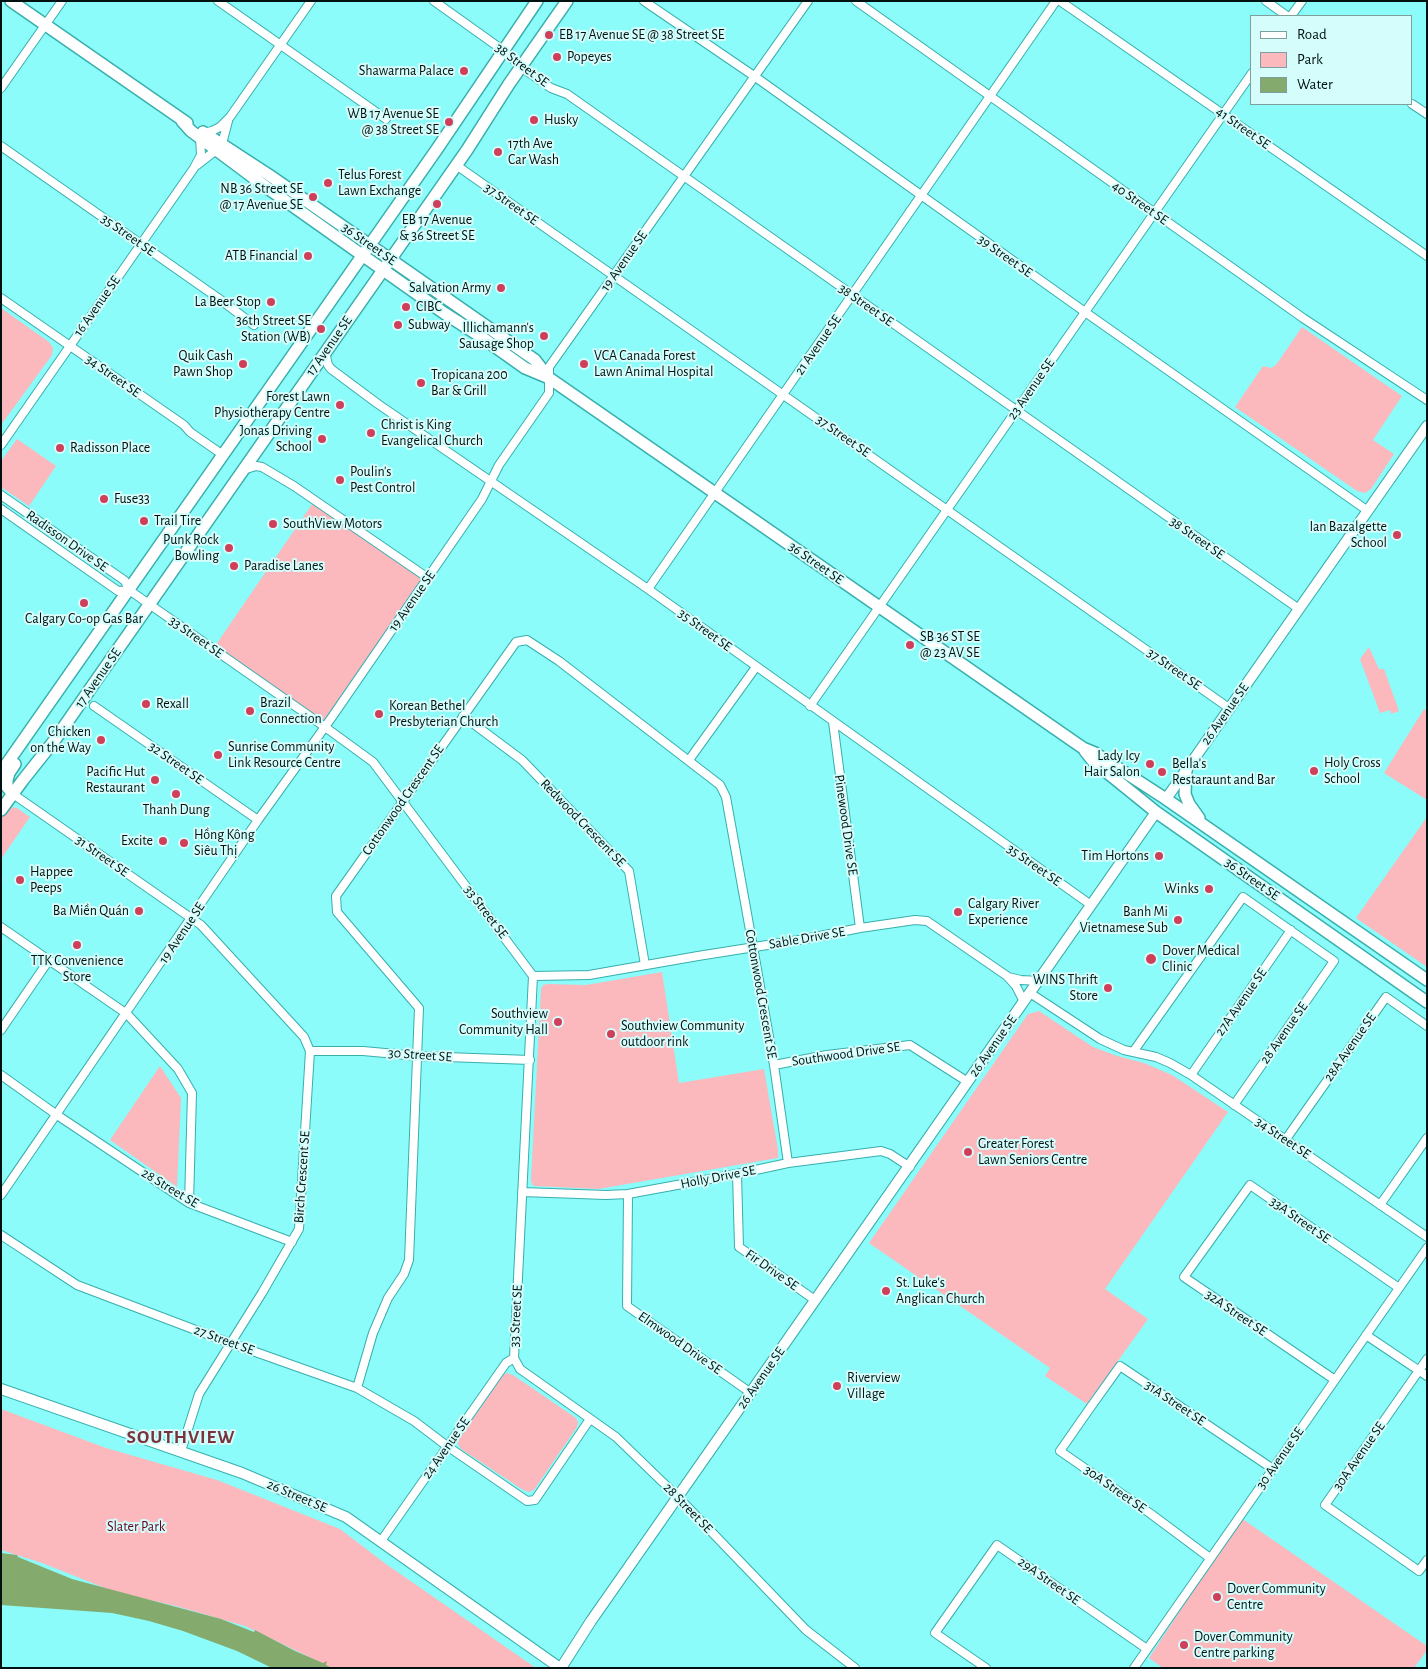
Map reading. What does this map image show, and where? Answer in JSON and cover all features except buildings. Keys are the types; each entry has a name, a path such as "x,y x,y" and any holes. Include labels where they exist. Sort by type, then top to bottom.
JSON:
{"main road":[{"name":"36 Street SE","path":"11,1 182,120 191,131 202,135 370,245 535,360 549,378"},
{"name":"17 Avenue SE","path":"1,772 370,245 537,1"},
{"name":"17 Avenue SE","path":"1,810 58,736 456,165 521,66 567,1"},
{"name":"36 Street SE","path":"220,147 382,270 524,368 549,378 1083,748 1095,753 1166,799 1427,980"},
{"path":"13,794 7,786 9,773 34,735 37,722"},
{"name":"36 Street SE","path":"1083,748 1093,761 1156,812 1427,1002"},
{"path":"1186,770 1186,794 1189,804 1202,824"}],"street":[{"path":"1,88 62,1"},
{"path":"218,1 386,119"},
{"path":"202,135 220,127 230,117 311,1"},
{"name":"38 Street SE","path":"434,1 551,88 566,94 684,176 1299,609"},
{"name":"39 Street SE","path":"644,1 754,76 1368,511"},
{"name":"19 Avenue SE","path":"1,1196 258,820 482,499 499,464 549,393 549,367 808,1"},
{"name":"40 Street SE","path":"856,1 1303,318 1427,400"},
{"name":"21 Avenue SE","path":"648,589 1056,1"},
{"name":"41 Street SE","path":"1060,1 1427,256"},
{"path":"1266,1 1286,15"},
{"path":"1292,15 1302,1"},
{"name":"23 Avenue SE","path":"810,706 1250,76"},
{"path":"1413,105 1427,114"},
{"path":"220,147 230,117"},
{"name":"16 Avenue SE","path":"1,445 194,168 201,155 202,135"},
{"name":"35 Street SE","path":"1,146 254,325"},
{"name":"16 Avenue SE","path":"194,168 220,147"},
{"name":"37 Street SE","path":"456,165 1229,708"},
{"name":"34 Street SE","path":"1,298 184,425 190,432 223,456"},
{"name":"35 Street SE","path":"325,352 331,369 378,404 648,589 1091,905"},
{"name":"26 Avenue SE","path":"560,1668 815,1300 910,1167 1427,426"},
{"path":"244,470 256,466 262,467 294,486 428,578"},
{"name":"Radisson Drive SE","path":"1,495 121,578 125,581 129,590 150,604"},
{"name":"Radisson Drive SE","path":"1,509 118,591 129,590"},
{"name":"33 Street SE","path":"150,604 325,726 373,762 533,976 514,1358"},
{"name":"Cottonwood Crescent SE","path":"357,1388 373,1333 388,1298 404,1274 409,1260 419,1008 337,912 336,896 516,642 527,640 559,661 720,785 726,797 774,1065 788,1162"},
{"path":"689,760 756,666"},
{"name":"32 Street SE","path":"94,706 258,820"},
{"name":"Redwood Crescent SE","path":"463,716 522,760 629,871 645,965"},
{"name":"Pinewood Drive SE","path":"833,722 860,928"},
{"name":"31 Street SE","path":"13,794 192,918"},
{"path":"1133,1052 1243,897 1291,930"},
{"path":"192,918 201,925 304,1037 310,1050"},
{"name":"Sable Drive SE","path":"533,976 590,975 860,928 915,920 927,921 1006,976 1027,997 1100,1040 1133,1052"},
{"path":"1,927 127,1014 178,1069 192,1093 189,1203"},
{"name":"28 Avenue SE","path":"1234,1105 1334,961 1291,930"},
{"name":"27A Avenue SE","path":"1191,1075 1291,930"},
{"path":"1,1030 50,960"},
{"name":"Sable Drive SE","path":"1006,976 1021,980 1039,981"},
{"name":"28A Avenue SE","path":"1286,1139 1386,997 1427,1026"},
{"name":"Southwood Drive SE","path":"774,1065 826,1055 910,1045 968,1082"},
{"name":"30 Street SE","path":"310,1050 530,1060"},
{"name":"Birch Crescent SE","path":"181,1451 200,1394 299,1229 310,1050"},
{"name":"34 Street SE","path":"1133,1052 1156,1057 1191,1075 1427,1237"},
{"name":"28 Street SE","path":"1,1075 57,1115 189,1203 292,1242"},
{"path":"1380,1205 1427,1138"},
{"name":"Holly Drive SE","path":"522,1192 628,1194 737,1174 788,1162 881,1151 890,1154 910,1167"},
{"name":"Fir Drive SE","path":"737,1174 739,1247 815,1300"},
{"name":"33A Street SE","path":"1216,1232 1250,1185 1398,1288"},
{"name":"Elmwood Drive SE","path":"628,1194 627,1306 751,1393"},
{"name":"32A Street SE","path":"1216,1232 1184,1277 1335,1380"},
{"name":"27 Street SE","path":"1,1235 78,1285 230,1343 357,1388 414,1421 447,1446 527,1500 535,1500 590,1419"},
{"name":"30 Avenue SE","path":"1134,1668 1427,1248"},
{"path":"1366,1335 1427,1376"},
{"name":"28 Street SE","path":"514,1358 520,1369 616,1437 678,1497 806,1630 853,1667"},
{"name":"24 Avenue SE","path":"381,1541 506,1363 514,1358"},
{"name":"30A Avenue SE","path":"1427,1360 1325,1505 1419,1571 1427,1560"},
{"name":"31A Street SE","path":"1090,1408 1120,1366 1273,1469"},
{"name":"26 Street SE","path":"1,1389 242,1473 346,1517 560,1668"},
{"name":"30A Street SE","path":"1090,1408 1060,1451 1151,1514 1210,1558"},
{"name":"29A Street SE","path":"986,1668 935,1632 997,1545 1147,1649"}],"green space":[{"path":"1,308 49,342 53,348 52,355 1,425"},
{"path":"1302,327 1402,396 1373,440 1394,454 1371,489 1365,493 1357,491 1235,407 1263,366 1271,368 1276,365"},
{"path":"17,439 56,466 29,506 1,487 1,461"},
{"path":"315,500 428,578 325,727 213,649"},
{"path":"1369,647 1379,669 1384,669 1399,711 1391,714 1390,710 1380,713 1360,659"},
{"path":"1424,709 1427,711 1427,800 1384,773"},
{"path":"11,807 17,808 30,817 1,859 1,817"},
{"path":"1427,817 1427,967 1356,918"},
{"path":"662,972 679,1083 764,1069 778,1158 598,1189 534,1186 531,1180 541,989 543,985 586,985"},
{"path":"1039,1011 1093,1047 1144,1063 1172,1075 1228,1112 1105,1289 1148,1319 1087,1404 1045,1376 1050,1368 869,1243 1028,1014"},
{"path":"160,1066 181,1098 177,1187 110,1140"},
{"path":"507,1373 513,1375 576,1418 578,1422 577,1427 534,1490 529,1492 523,1490 461,1449 458,1444 459,1439 503,1375"},
{"name":"Slater Park","path":"1,1409 106,1448 217,1480 340,1529 386,1564 536,1668 332,1668 245,1626 176,1606 115,1592 42,1563 1,1550"},
{"path":"1241,1518 1427,1646 1427,1650 1414,1668 1163,1668 1149,1658"}],"water":[{"path":"1,1553 17,1555 72,1579 221,1619 254,1632 255,1630 295,1651 323,1663 327,1661 326,1665 332,1668 272,1668 237,1651 183,1631 112,1613 1,1605"}],"place":[{"name":"EB 17 Avenue SE @ 38 Street SE","path":"549,35"},
{"name":"Popeyes","path":"557,57"},
{"name":"Shawarma Palace","path":"464,71"},
{"name":"Husky","path":"534,120"},
{"name":"WB 17 Avenue SE @ 38 Street SE","path":"449,122"},
{"name":"17th Ave Car Wash","path":"498,152"},
{"name":"Telus Forest Lawn Exchange","path":"328,183"},
{"name":"NB 36 Street SE @ 17 Avenue SE","path":"313,197"},
{"name":"EB 17 Avenue & 36 Street SE","path":"437,204"},
{"name":"ATB Financial","path":"308,256"},
{"name":"Salvation Army","path":"501,288"},
{"name":"La Beer Stop","path":"271,302"},
{"name":"CIBC","path":"406,307"},
{"name":"Subway","path":"398,325"},
{"name":"36th Street SE Station (WB)","path":"321,329"},
{"name":"Illichamann's Sausage Shop","path":"544,336"},
{"name":"Quik Cash Pawn Shop","path":"243,364"},
{"name":"VCA Canada Forest Lawn Animal Hospital","path":"584,364"},
{"name":"Tropicana 200 Bar & Grill","path":"421,383"},
{"name":"Forest Lawn Physiotherapy Centre","path":"340,405"},
{"name":"Christ is King Evangelical Church","path":"371,433"},
{"name":"Jonas Driving School","path":"322,439"},
{"name":"Radisson Place","path":"60,448"},
{"name":"Poulin's Pest Control","path":"340,480"},
{"name":"Fuse33","path":"104,499"},
{"name":"Trail Tire","path":"144,521"},
{"name":"SouthView Motors","path":"273,524"},
{"name":"Ian Bazalgette School","path":"1397,535"},
{"name":"Punk Rock Bowling","path":"229,548"},
{"name":"Paradise Lanes","path":"234,566"},
{"name":"Calgary Co-op Gas Bar","path":"84,603"},
{"name":"SB 36 ST SE @ 23 AV SE","path":"910,645"},
{"name":"Rexall","path":"146,704"},
{"name":"Brazil Connection","path":"250,711"},
{"name":"Korean Bethel Presbyterian Church","path":"379,714"},
{"name":"Chicken on the Way","path":"101,740"},
{"name":"Sunrise Community Link Resource Centre","path":"218,755"},
{"name":"Lady Icy Hair Salon","path":"1150,764"},
{"name":"Holy Cross School","path":"1314,771"},
{"name":"Bella's Restaraunt and Bar","path":"1162,772"},
{"name":"Pacific Hut Restaurant","path":"155,780"},
{"name":"Thanh Dung","path":"176,794"},
{"name":"Excite","path":"163,841"},
{"name":"Hồng Kông Siêu Thị","path":"184,843"},
{"name":"Tim Hortons","path":"1159,856"},
{"name":"Happee Peeps","path":"20,880"},
{"name":"Winks","path":"1209,889"},
{"name":"Ba Miền Quán","path":"139,911"},
{"name":"Calgary River Experience","path":"958,912"},
{"name":"Banh Mi Vietnamese Sub","path":"1178,920"},
{"name":"TTK Convenience Store","path":"77,945"},
{"name":"Dover Medical Clinic","path":"1151,959"},
{"name":"WINS Thrift Store","path":"1108,988"},
{"name":"Southview Community Hall","path":"558,1022"},
{"name":"Southview Community outdoor rink","path":"611,1034"},
{"name":"Greater Forest Lawn Seniors Centre","path":"968,1152"},
{"name":"St. Luke's Anglican Church","path":"886,1291"},
{"name":"Riverview Village","path":"837,1386"},
{"name":"Dover Community Centre","path":"1217,1597"},
{"name":"Dover Community Centre parking","path":"1184,1645"}],"district":[{"name":"SOUTHVIEW","path":"181,1437"}]}
